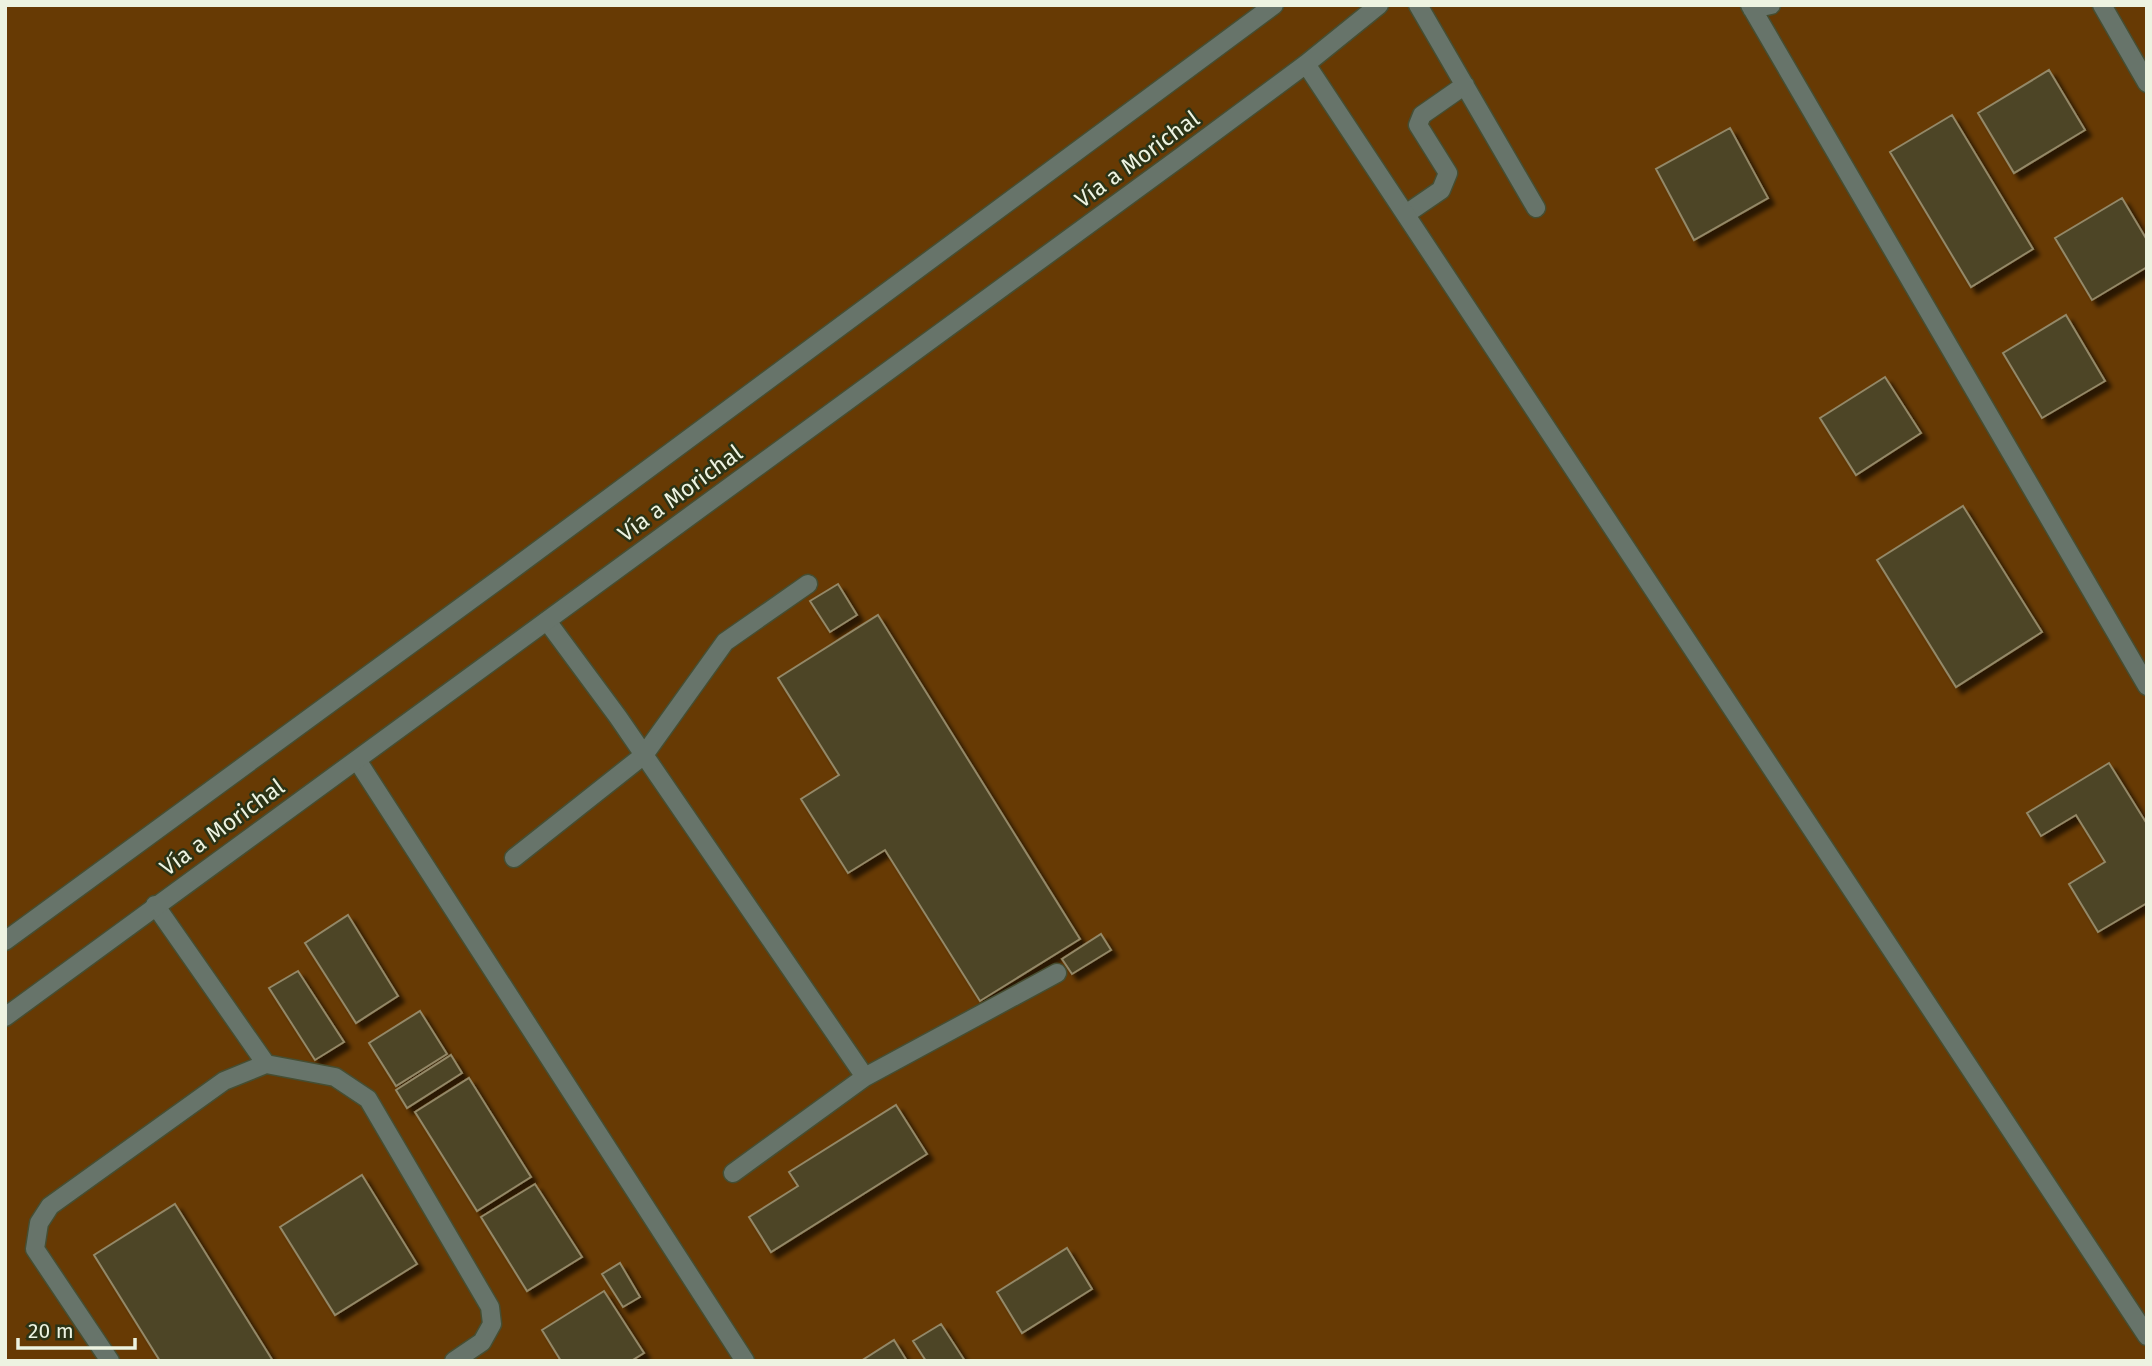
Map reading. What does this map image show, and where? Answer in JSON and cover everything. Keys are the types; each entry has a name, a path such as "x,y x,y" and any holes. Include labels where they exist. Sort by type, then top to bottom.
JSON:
{"street":[{"name":"Vía a Morichal","path":"5,941 498,581 1274,5"},
{"name":"Vía a Morichal","path":"5,1017 155,905 1309,68 1380,5"},
{"path":"1418,5 1536,208"},
{"path":"1771,5 1751,7 2147,686"},
{"path":"2102,5 2147,83"},
{"path":"1309,68 2147,1336"},
{"path":"1406,214 1441,190 1448,173 1418,125 1419,120 1422,115 1465,85"},
{"path":"514,858 644,755 725,642 808,584"},
{"path":"547,621 644,755 865,1077"},
{"path":"357,760 745,1361"},
{"path":"155,905 266,1064"},
{"path":"733,1173 865,1077 1057,973"},
{"path":"110,1361 35,1249 39,1223 50,1206 225,1081 266,1064 335,1077 368,1100 490,1307 492,1324 482,1342 454,1361"}],"shaded area":[{"path":"5,5 2147,5 2147,1361 5,1361"}],"building":[{"path":"2049,70 2085,130 2014,173 1978,113"},
{"path":"1952,115 2033,249 1971,287 1890,152"},
{"path":"1730,128 1768,198 1694,240 1656,169"},
{"path":"2122,198 2147,240 2147,267 2092,300 2055,238"},
{"path":"2066,315 2105,381 2042,418 2003,353"},
{"path":"1885,377 1921,433 1856,475 1820,418"},
{"path":"1963,506 2042,632 1956,687 1877,560"},
{"path":"838,584 857,615 830,632 810,601"},
{"path":"878,615 1080,939 980,1001 885,850 848,873 801,799 839,775 778,678"},
{"path":"2109,763 2147,824 2147,903 2098,932 2069,884 2105,862 2076,815 2041,836 2027,813"},
{"path":"348,915 398,996 356,1023 305,943"},
{"path":"1101,934 1111,950 1072,974 1062,959"},
{"path":"298,971 344,1042 315,1060 269,988"},
{"path":"420,1011 447,1054 396,1086 369,1043"},
{"path":"451,1055 462,1073 407,1108 396,1090"},
{"path":"469,1078 531,1177 477,1211 415,1112"},
{"path":"896,1105 927,1154 771,1252 749,1217 798,1186 789,1172"},
{"path":"362,1175 417,1264 335,1315 280,1227"},
{"path":"535,1184 582,1257 527,1291 481,1217"},
{"path":"175,1204 273,1361 160,1361 94,1255"},
{"path":"1067,1248 1092,1289 1022,1333 997,1292"},
{"path":"620,1263 640,1297 623,1307 602,1274"},
{"path":"604,1291 644,1353 631,1361 561,1361 542,1330"},
{"path":"941,1324 965,1361 926,1361 913,1341"},
{"path":"894,1340 907,1361 861,1361"}]}
